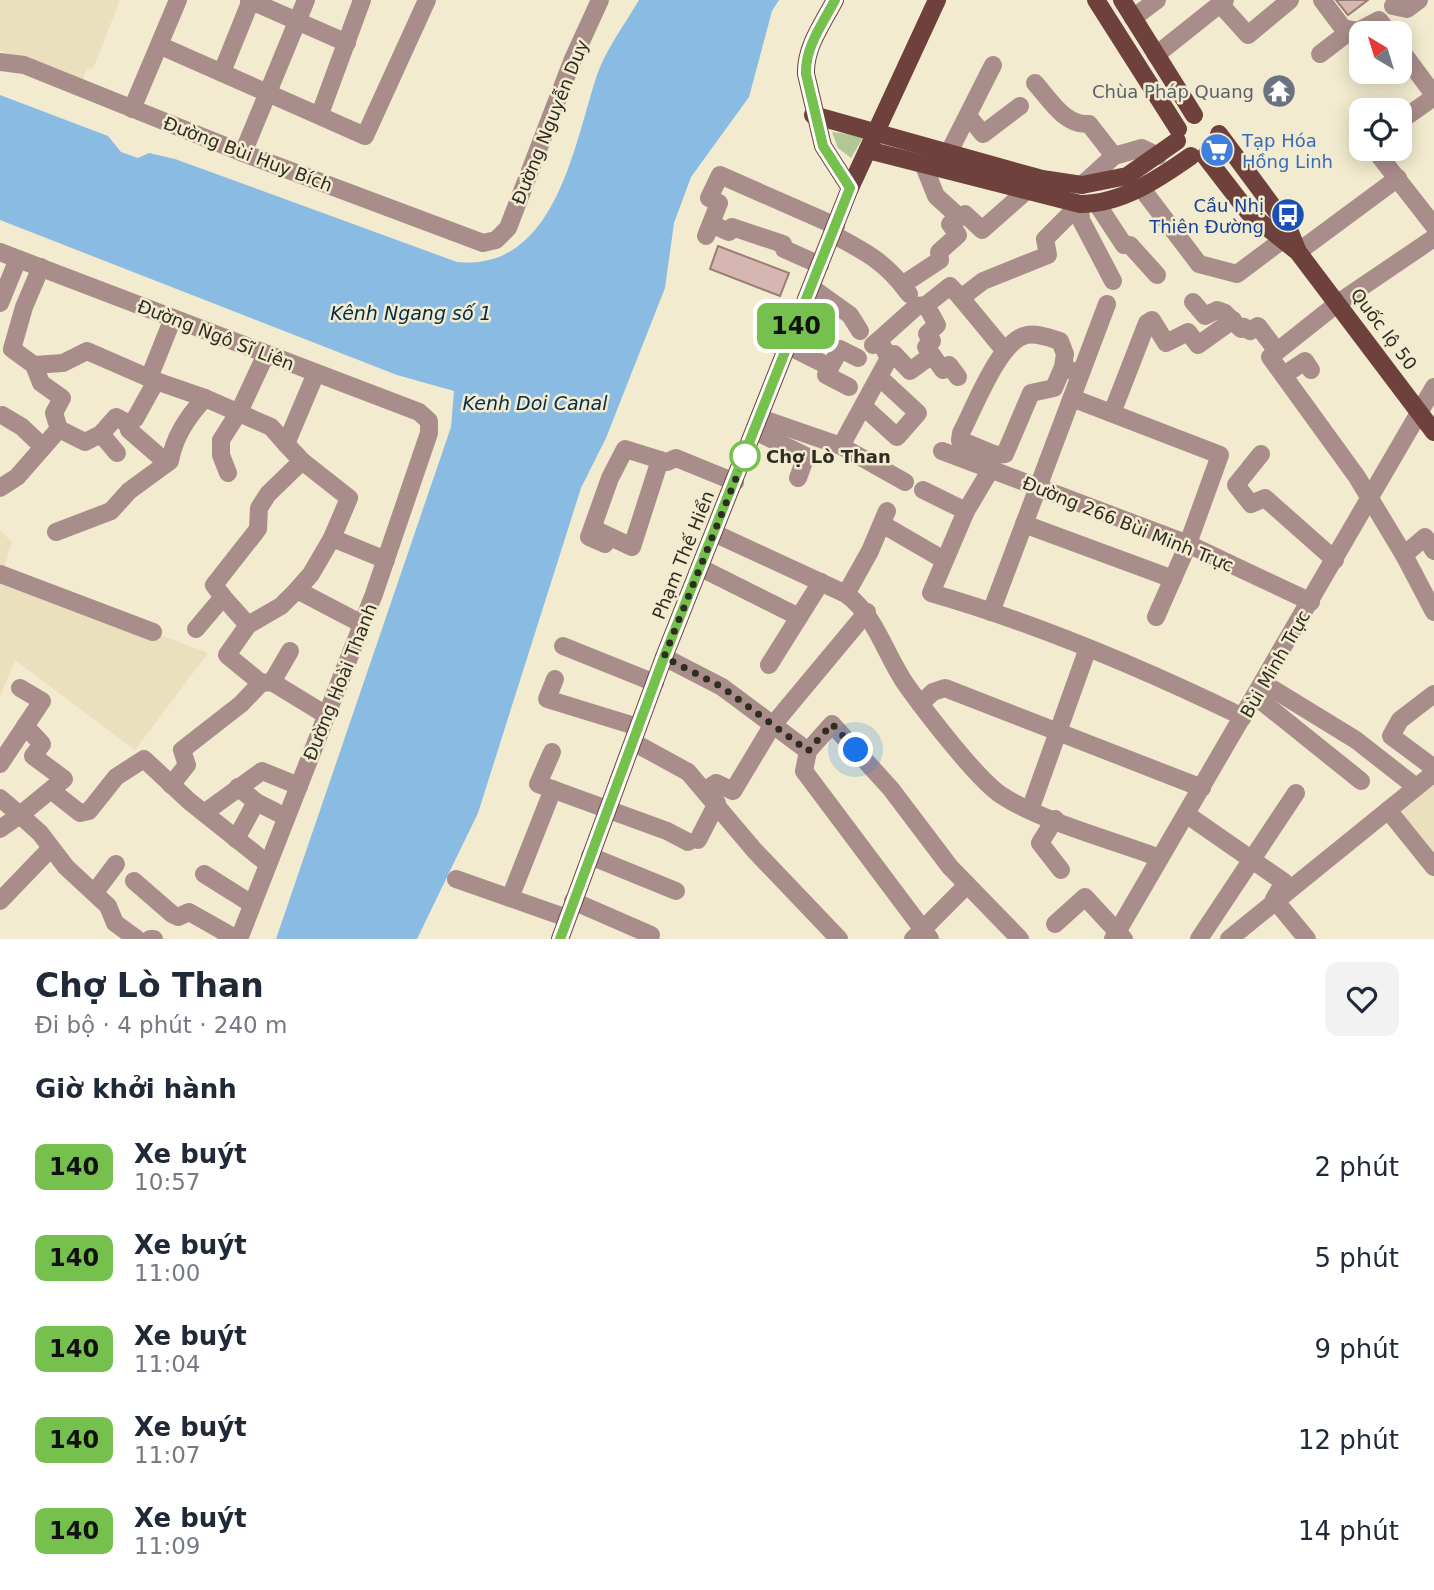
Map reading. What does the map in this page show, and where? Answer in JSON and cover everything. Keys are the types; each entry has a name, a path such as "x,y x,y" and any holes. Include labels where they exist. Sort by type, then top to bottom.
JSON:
{"main road":[{"path":"835,0 812,43 806,63 813,115 823,146 850,188"},
{"name":"Phạm Thế Hiển","path":"560,939 664,657 850,188 874,131 937,0"},
{"name":"Quốc lộ 50","path":"1096,0 1184,126"},
{"name":"Quốc lộ 50","path":"1122,0 1156,55 1198,156 1249,213 1298,252"},
{"path":"813,115 948,154 1035,189 1082,185 1127,176 1158,156 1184,126 1211,118 1219,134 1216,148 1142,189 1089,204 1035,189 924,166 868,150"},
{"name":"Quốc lộ 50","path":"1219,134 1288,227 1298,252 1434,432"}],"street":[{"path":"132,109 178,0"},
{"path":"222,72 251,0 297,23 347,43"},
{"path":"243,153 306,0"},
{"path":"320,114 362,0"},
{"path":"160,46 365,136 427,0"},
{"name":"Đường Nguyễn Duy","path":"496,240 508,228 573,60 600,0"},
{"path":"1133,18 1157,0"},
{"path":"1156,55 1222,2 1248,34 1290,0"},
{"path":"1322,0 1338,23 1349,30"},
{"path":"1386,21 1394,3 1407,9 1419,0"},
{"path":"1320,54 1349,32"},
{"name":"Đường Bùi Huy Bích","path":"0,62 24,65 243,153 471,240 483,243 496,240"},
{"path":"948,154 993,65"},
{"path":"1412,66 1434,96 1412,112"},
{"path":"1035,83 1067,119 1077,125 1089,124 1114,156"},
{"path":"968,116 983,134 1020,106"},
{"path":"1082,185 1114,156 1142,148 1158,156"},
{"path":"1384,161 1434,226"},
{"path":"924,166 936,196 958,216"},
{"path":"820,265 785,249 783,244 732,227 729,232 709,230 719,203 709,198 720,175 834,230 892,271 937,325 926,334 932,341 926,347 943,370 950,365 958,377"},
{"path":"1298,252 1398,178"},
{"path":"902,285 940,260 939,252 958,235 950,224 958,216 965,214 982,230 1035,189"},
{"path":"1142,189 1199,264 1237,274 1281,241"},
{"path":"1089,204 1124,245 1130,245 1157,275"},
{"path":"1089,204 1081,220 1114,281"},
{"path":"961,298 983,281 1048,255 1045,239 1089,204"},
{"path":"1434,238 1338,303 1270,357 1357,477 1404,555 1434,612"},
{"name":"Đường Ngô Sĩ Liên","path":"0,252 419,412 429,421"},
{"path":"0,303 18,259"},
{"path":"41,268 24,307 12,349 34,365 41,383 62,398 54,413 59,429 85,442 101,434 116,417 127,423 129,430 175,462"},
{"path":"889,358 876,342 921,305 950,286 1003,350"},
{"path":"811,287 856,317"},
{"path":"1193,302 1205,316 1217,310 1241,329 1244,327 1250,331 1258,326 1277,351"},
{"path":"991,612 1107,304"},
{"path":"127,423 135,419 153,380 173,318"},
{"path":"1112,413 1152,320 1166,344 1188,332 1198,345 1233,320"},
{"path":"988,463 959,438 1003,350 1027,334 1049,338 1062,345 1063,367 1054,387 1031,393 1005,454 988,463 931,593 991,612 1088,649 1243,717"},
{"path":"788,346 830,367"},
{"path":"849,387 826,375 840,349 858,358"},
{"path":"34,365 63,363 87,351 153,380 239,412 271,427 302,461 349,498 332,538 311,574 281,606 248,625 227,655 267,682 326,715"},
{"path":"228,473 221,455 221,440 239,412 266,354"},
{"path":"841,446 889,358 894,354 910,371 932,355"},
{"path":"1284,376 1305,361 1311,370"},
{"path":"1063,367 1080,374"},
{"path":"286,444 316,373"},
{"path":"864,407 897,437 918,413 879,377"},
{"name":"Bùi Minh Trực","path":"1118,937 1160,858 1434,387"},
{"path":"175,462 173,443 205,398"},
{"path":"1072,398 1220,455 1188,544 1156,617"},
{"path":"2,415 22,427 43,447"},
{"name":"Đường Hoài Thanh","path":"238,939 386,560 429,433 429,421"},
{"path":"757,424 841,446 905,482"},
{"path":"757,424 806,456 798,478"},
{"path":"0,488 17,477 59,429"},
{"path":"101,434 117,453"},
{"path":"606,544 589,537 610,478 625,449 667,463 676,458 735,482"},
{"name":"Đường 266 Bùi Minh Trực","path":"942,451 988,463 1038,487 1188,544 1311,602"},
{"path":"1261,454 1236,485 1251,504 1265,498 1335,560"},
{"path":"592,529 632,547 660,460"},
{"path":"248,625 214,585 258,528 259,508 268,494 302,461"},
{"path":"56,532 111,511 129,491 175,462"},
{"path":"923,489 966,511"},
{"path":"846,594 885,517 944,560"},
{"name":"Đường 266 Bùi Minh Trực","path":"1024,524 1173,579"},
{"path":"714,533 846,594 867,612 890,662 920,704 1000,794 1031,810 1160,858"},
{"path":"1404,555 1425,537 1434,551"},
{"path":"332,538 386,560"},
{"path":"701,568 799,617"},
{"path":"0,574 153,632"},
{"path":"769,665 821,582"},
{"path":"297,590 362,625"},
{"path":"197,629 223,597"},
{"path":"552,752 538,784 693,841 716,783 733,791 772,726 867,612"},
{"path":"563,646 655,683"},
{"path":"1031,810 1088,649"},
{"path":"171,785 187,765 182,750 267,682 290,651"},
{"path":"664,657 722,687 808,751"},
{"path":"555,679 547,699 635,735 688,772 755,851 839,939"},
{"path":"0,764 42,701 20,688"},
{"path":"920,704 933,692 945,688 1202,788"},
{"path":"1259,689 1361,781"},
{"path":"1259,689 1356,740 1416,787"},
{"path":"1229,939 1434,770 1391,736 1400,720 1433,696"},
{"path":"967,885 922,936 804,771 808,751 832,724 891,789 950,867 1020,939"},
{"path":"0,829 64,779 33,756 41,744 26,726"},
{"path":"52,791 80,813 89,811 116,778 144,759 204,813 268,864"},
{"path":"204,813 262,771 299,786"},
{"path":"238,787 256,802 286,817"},
{"path":"510,898 554,789"},
{"path":"1199,939 1296,793"},
{"path":"0,799 20,815 66,867 108,906 124,935"},
{"path":"236,839 256,802"},
{"path":"1388,810 1434,867"},
{"path":"1186,814 1284,882 1274,900"},
{"path":"1055,819 1040,843 1061,870"},
{"path":"0,901 51,848"},
{"path":"590,856 677,891"},
{"path":"95,892 116,864"},
{"path":"204,874 252,904"},
{"path":"456,879 510,898 570,910 650,935"},
{"path":"134,881 172,914 178,917 189,912 238,939"},
{"path":"1055,924 1085,897 1118,937"},
{"path":"1274,900 1307,939"}],"shaded area":[{"path":"0,0 120,0 93,69 87,68 81,84 0,50"},
{"path":"0,530 12,542 2,575 208,653 135,750 15,660 0,697"},
{"path":"1434,775 1434,856 1395,807"}],"green space":[{"path":"832,132 864,136 851,158 838,148"}],"water":[{"name":"Kenh Doi Canal","path":"639,0 779,0 772,11 749,97 691,177 674,223 665,288 606,438 581,488 478,813 417,939 276,939 451,427 454,391 397,375 0,220 0,95 108,136 121,152 138,158 149,153 175,159 457,262 490,260 517,247 539,225 556,198 569,167 601,65"}],"building":[{"path":"1336,0 1368,0 1348,15"},
{"path":"718,246 789,273 780,296 710,269"}],"bus line":[{"name":"140","path":"560,939 664,657 850,188 823,146 813,115 806,74 808,53 835,0"}],"place":[{"name":"Chùa Pháp Quang","path":"1279,91"},
{"name":"Tạp Hóa Hồng Linh","path":"1217,150"},
{"name":"Cầu Nhị Thiên Đường","path":"1288,215"},
{"name":"Chợ Lò Than","path":"745,456"}],"route":[{"path":"745,456 664,657 704,675 808,751 832,724 856,750"}],"water label":[{"name":"Kênh Ngang số 1","path":"411,313"}]}
